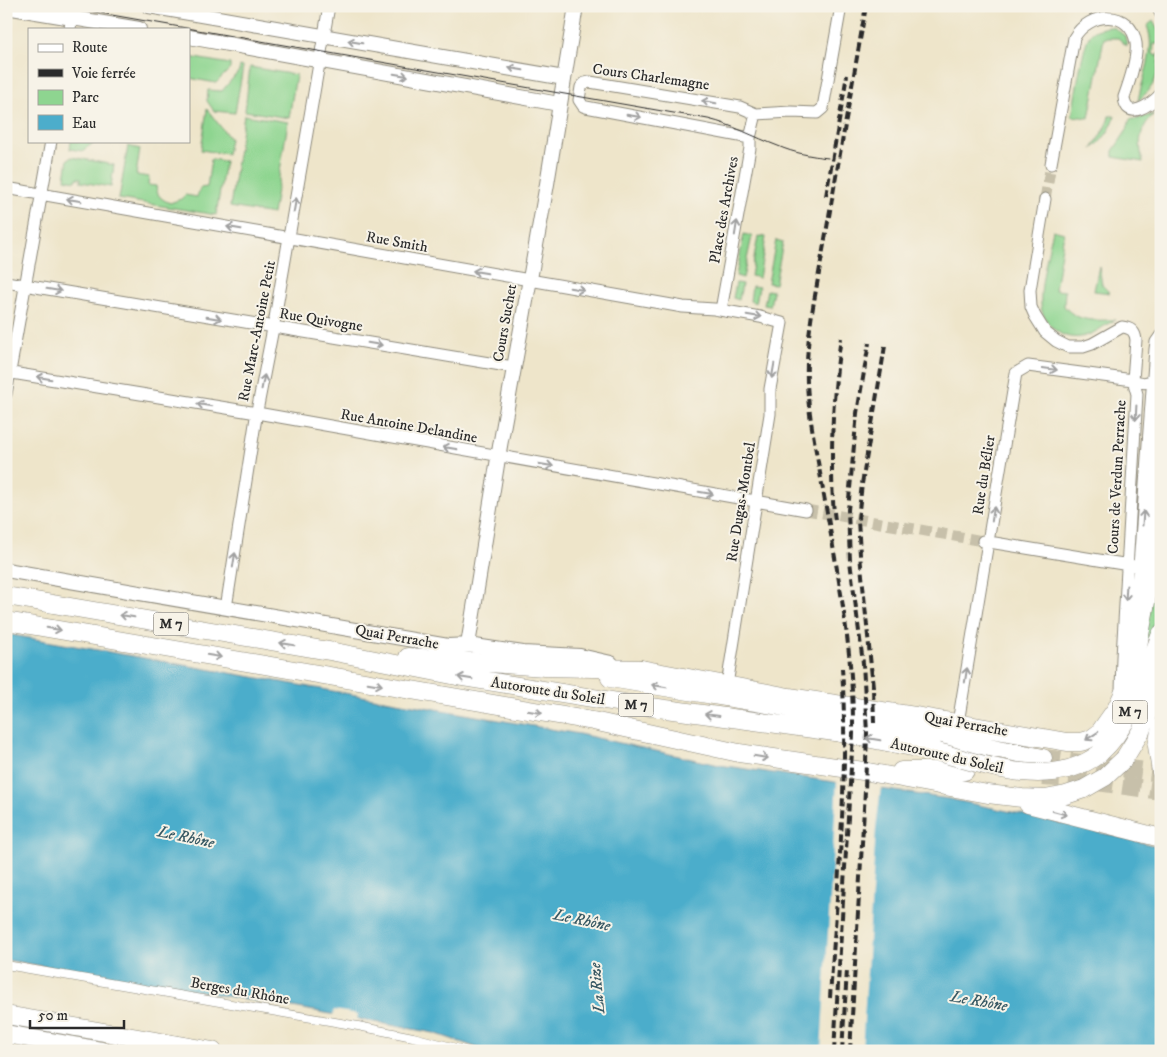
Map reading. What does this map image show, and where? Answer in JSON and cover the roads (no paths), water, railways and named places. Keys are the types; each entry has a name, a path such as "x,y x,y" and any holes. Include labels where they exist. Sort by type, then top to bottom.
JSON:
{"main road":[{"name":"Quai Perrache","path":"641,669 789,697 1068,742 1081,742 1091,739 1099,733 1121,698 1130,679 1138,646 1152,569 1161,426"},
{"name":"Autoroute du Soleil","path":"6,596 335,652 486,681 646,706 835,732 938,752 1006,770 1038,773 1056,772 1088,762 1099,754 1116,735 1128,716 1161,634"},
{"name":"Autoroute du Soleil","path":"6,620 594,721 739,753 863,771 996,796 1045,798 1066,795 1084,789 1105,777 1124,759 1141,731 1161,680"},
{"path":"335,652 545,667 641,669"},
{"path":"545,667 828,714"},
{"name":"Quai Perrache","path":"789,697 828,714 1044,758"},
{"path":"1160,768 1157,746 1161,726"},
{"path":"863,771 965,771"},
{"path":"996,796 1161,838"},
{"path":"6,1014 213,1051"},
{"path":"6,1034 102,1051"}],"street":[{"path":"149,6 564,78"},
{"path":"319,60 325,37 329,6"},
{"name":"Cours Suchet","path":"468,645 498,457 528,280 547,184 576,6"},
{"name":"Cours Charlemagne","path":"750,138 586,107 579,100 581,87 585,83 590,82 740,107 756,114 817,113 823,108 841,6"},
{"path":"1157,6 1161,14"},
{"path":"6,7 133,28"},
{"path":"1050,164 1074,38 1085,24 1097,18 1108,16 1126,25 1133,33 1136,53 1124,97 1128,108 1135,110 1142,108 1161,94"},
{"path":"190,37 559,104"},
{"name":"Rue Marc-Antoine Petit","path":"226,608 257,413 274,328 319,60"},
{"name":"Place des Archives","path":"721,310 750,148 750,138 756,114"},
{"path":"6,394 8,373 51,142"},
{"name":"Rue Smith","path":"6,188 683,307 721,310 782,323"},
{"name":"Cours de Verdun Perrache","path":"1045,199 1030,290 1031,307 1034,316 1045,332 1056,341 1068,347 1083,347 1092,344 1122,327 1129,328 1135,334 1133,380 1137,394 1133,566 1130,644 1121,698"},
{"name":"Rue Quivogne","path":"6,282 514,367"},
{"name":"Rue Dugas-Montbel","path":"727,685 770,414 770,389 782,323"},
{"name":"Cours de Verdun Perrache","path":"1133,566 1154,380 1154,349 1161,335"},
{"path":"1135,348 1142,343 1154,349"},
{"name":"Rue du Bélier","path":"958,723 986,542 1016,373 1028,366 1133,380 1147,384 1154,380"},
{"name":"Rue Antoine Delandine","path":"8,373 257,413 806,510"},
{"path":"986,542 1133,566"},
{"name":"Quai Perrache","path":"6,570 448,646 468,645 523,653 580,656 641,669"},
{"name":"Berges du Rhône","path":"6,964 358,1026 468,1051"}],"water":[{"path":"6,634 579,734 719,765 949,799 1161,847 1161,1051 487,1051 434,1033 293,1007 6,960"}],"tunnel":[{"path":"1045,199 1051,164"},
{"path":"806,510 983,541"},
{"path":"1043,758 1161,773"},
{"path":"1042,777 1076,779 1161,791"}],"tram line":[{"path":"60,6 186,28"},
{"path":"190,29 708,119 790,151 828,158"}],"railway":[{"path":"834,1051 853,734 853,704 844,615 810,411 807,364 813,307 866,6"},
{"path":"826,196 847,75"},
{"path":"835,520 832,481 833,428 841,338"},
{"path":"850,1051 867,733 863,663 850,561 848,510 857,413 869,343"},
{"path":"874,723 873,687 858,519 885,346"},
{"path":"830,998 843,792 844,709 842,668"},
{"path":"842,1051 847,970"}],"water label":[{"name":"Le Rhône","path":"186,837"},
{"name":"Le Rhône","path":"582,920"},
{"name":"La Rize","path":"597,988"},
{"name":"Le Rhône","path":"979,1001"}]}
